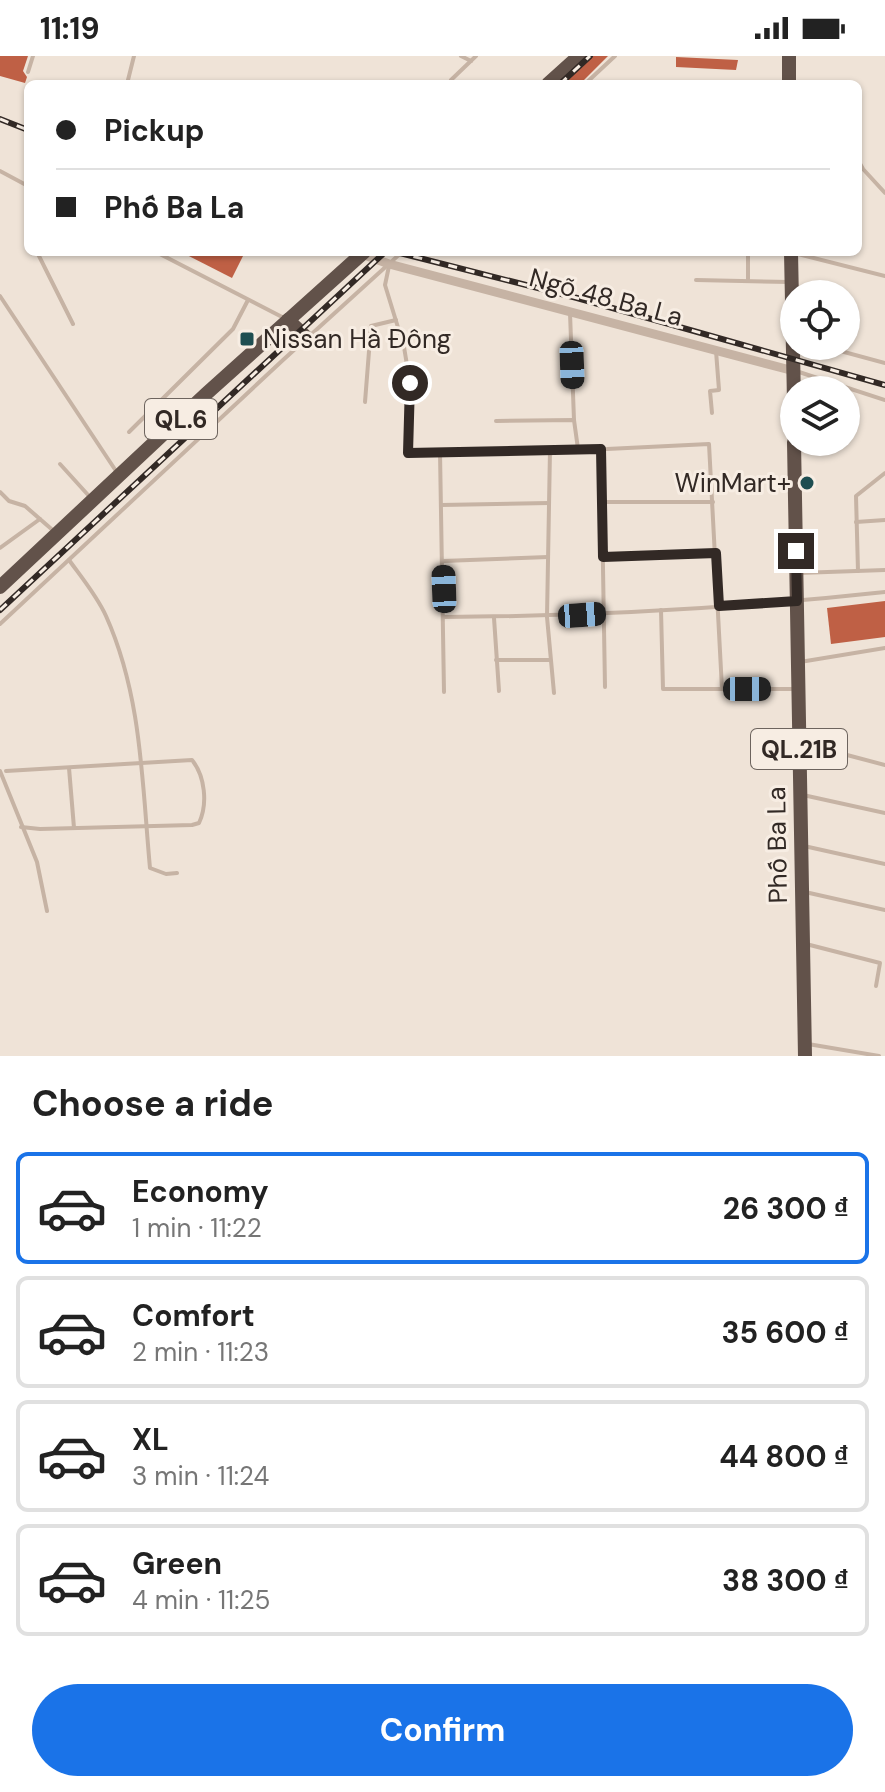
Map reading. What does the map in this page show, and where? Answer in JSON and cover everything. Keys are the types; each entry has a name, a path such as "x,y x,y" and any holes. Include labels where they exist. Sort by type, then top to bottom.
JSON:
{"highway":[{"path":"552,80 579,56"},
{"path":"789,56 789,80"},
{"name":"QL.6","path":"0,587 360,256"},
{"path":"791,256 791,280"},
{"path":"288,320 307,338"},
{"path":"794,360 794,376"},
{"name":"Phố Ba La","path":"794,456 805,1050"}],"street":[{"name":"Ngõ 48 Ba La","path":"370,256 389,264 794,371"}],"lane":[{"path":"28,72 33,56"},
{"path":"128,80 134,56"},
{"path":"461,56 471,61"},
{"path":"451,80 476,56"},
{"path":"589,80 615,56"},
{"path":"862,167 885,193"},
{"path":"0,171 24,184"},
{"path":"39,256 73,324"},
{"path":"164,256 288,320"},
{"path":"0,624 398,256"},
{"path":"748,256 748,281"},
{"path":"807,256 885,276"},
{"path":"389,264 385,285 410,383 408,453 709,444 722,689"},
{"path":"696,280 780,282"},
{"path":"0,296 120,477"},
{"path":"129,432 233,329 248,300"},
{"path":"570,311 578,449"},
{"path":"365,402 371,326 396,320"},
{"path":"712,413 710,391 719,390 716,349"},
{"path":"860,356 885,363"},
{"path":"794,371 885,400"},
{"path":"496,421 574,420"},
{"path":"601,449 605,687"},
{"path":"550,450 547,617 554,693"},
{"path":"440,452 444,692"},
{"path":"60,464 94,501"},
{"path":"858,571 856,496 885,473"},
{"path":"0,492 9,501 25,506 57,534"},
{"path":"602,502 713,502"},
{"path":"441,505 549,503"},
{"path":"0,548 40,519"},
{"path":"856,522 885,520"},
{"path":"603,557 716,553"},
{"path":"443,561 548,557"},
{"path":"69,560 106,616 136,709 150,868 166,874 177,873"},
{"path":"796,574 885,570"},
{"path":"444,617 547,617 797,601 885,592"},
{"path":"661,610 663,689 798,689"},
{"path":"494,617 499,691"},
{"path":"798,663 885,648"},
{"path":"496,660 550,660"},
{"path":"799,748 847,755 885,765"},
{"path":"21,827 192,825 199,823 204,813 203,779 192,760 3,771 21,827 37,862 47,911"},
{"path":"69,768 74,828"},
{"path":"0,788 6,785"},
{"path":"800,795 885,813"},
{"path":"801,845 885,864"},
{"path":"802,891 885,910"},
{"path":"803,943 882,964 876,986"},
{"path":"805,1050 879,1056"}],"building":[{"path":"0,56 28,56 23,71 27,77 24,83 0,76"},
{"path":"589,56 608,56 584,80 567,80 586,63"},
{"path":"676,57 738,60 736,70 676,67"},
{"path":"189,256 243,256 232,278"},
{"path":"885,601 885,637 831,644 827,608"}],"railway":[{"path":"564,80 590,56"},
{"path":"0,119 24,128"},
{"path":"0,610 381,256"},
{"path":"412,256 577,298 885,385"}],"place":[{"name":"Nissan Hà Đông","path":"247,339"},
{"name":"WinMart+","path":"807,483"}],"route":[{"path":"410,383 408,453 601,449 603,557 716,553 719,606 797,601 796,551"}]}
